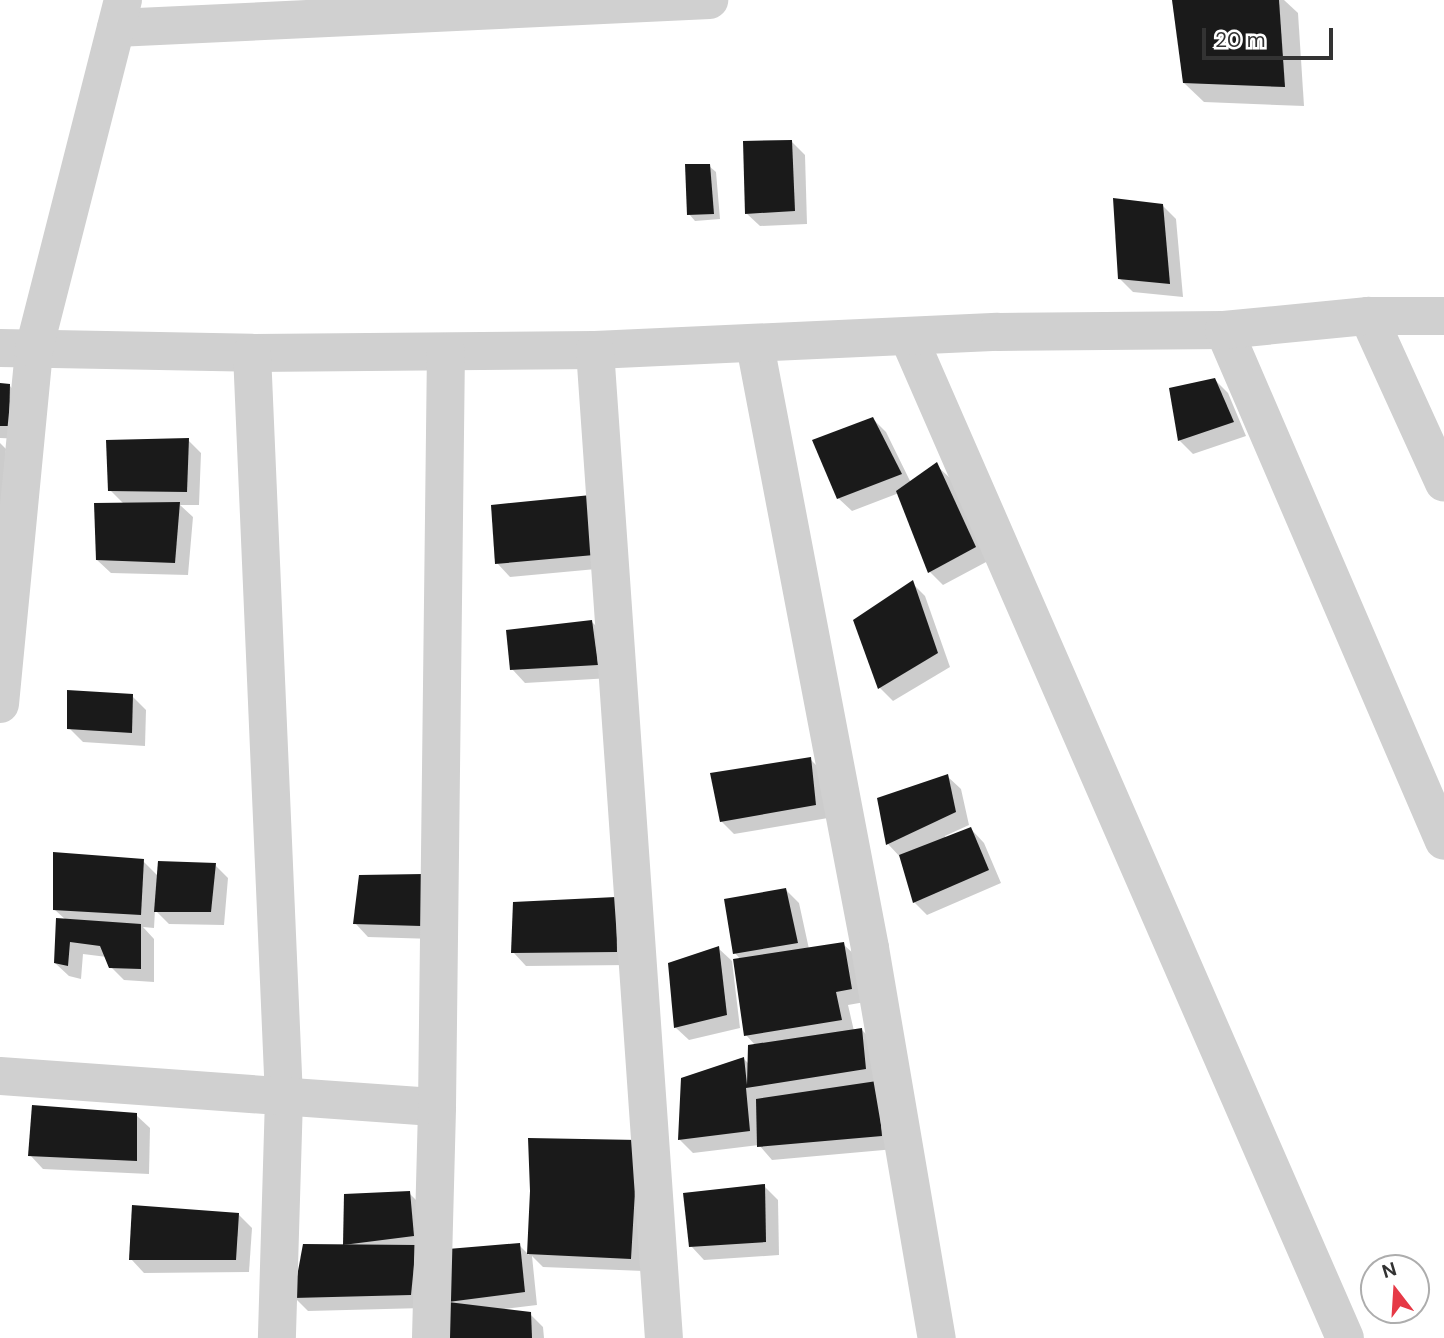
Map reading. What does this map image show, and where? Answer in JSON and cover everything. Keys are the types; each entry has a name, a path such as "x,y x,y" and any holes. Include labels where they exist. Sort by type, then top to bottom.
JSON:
{"street":[{"path":"0,704 17,349 119,14 709,0"},
{"path":"17,349 252,353 595,350 755,345 908,336 1224,330 1368,316 1444,316"},
{"path":"1368,316 1444,483"},
{"path":"1224,330 1444,841"},
{"path":"908,336 1345,1338"},
{"path":"755,345 870,948 937,1338"},
{"path":"595,350 664,1338"},
{"path":"431,1338 437,1107 446,352"},
{"path":"252,353 284,1098 277,1338"},
{"path":"0,1076 437,1107"}],"building":[{"path":"1172,0 1279,0 1285,87 1183,83"},
{"path":"792,140 795,211 745,214 743,141"},
{"path":"685,164 710,164 714,214 687,215"},
{"path":"1113,198 1163,204 1170,284 1118,279"},
{"path":"1215,378 1234,422 1178,441 1169,388"},
{"path":"0,383 10,384 9,426 0,426"},
{"path":"873,417 902,474 837,499 812,440"},
{"path":"189,438 187,492 108,491 106,440"},
{"path":"937,462 976,547 928,573 896,491"},
{"path":"591,495 594,555 495,564 491,505"},
{"path":"180,502 175,563 96,560 94,503"},
{"path":"913,580 938,653 878,689 853,620"},
{"path":"592,620 598,665 510,670 506,630"},
{"path":"67,690 133,694 132,733 67,729"},
{"path":"811,757 816,805 720,822 710,773"},
{"path":"948,774 956,812 886,845 877,798"},
{"path":"971,827 989,870 913,903 899,855"},
{"path":"53,852 144,859 141,915 53,910"},
{"path":"158,861 216,863 211,912 154,912"},
{"path":"424,874 421,926 353,924 359,875"},
{"path":"786,888 798,943 733,954 724,899"},
{"path":"616,897 617,952 511,953 513,902"},
{"path":"56,918 141,924 141,969 109,968 100,946 70,942 68,966 54,963"},
{"path":"844,942 852,989 836,992 842,1020 744,1036 733,959"},
{"path":"719,946 727,1015 674,1028 668,963"},
{"path":"862,1028 866,1069 746,1088 750,1131 678,1140 681,1078 744,1057 747,1085 748,1045"},
{"path":"877,1081 882,1136 757,1147 756,1099"},
{"path":"32,1105 137,1113 137,1161 28,1156"},
{"path":"528,1138 638,1140 631,1259 527,1254 530,1191"},
{"path":"765,1184 766,1242 689,1247 683,1193"},
{"path":"410,1191 414,1236 343,1245 344,1194"},
{"path":"132,1205 239,1213 236,1260 129,1260"},
{"path":"520,1243 525,1292 448,1302 448,1249"},
{"path":"303,1244 416,1245 411,1295 293,1298"},
{"path":"448,1302 531,1312 532,1338 447,1338"}]}
